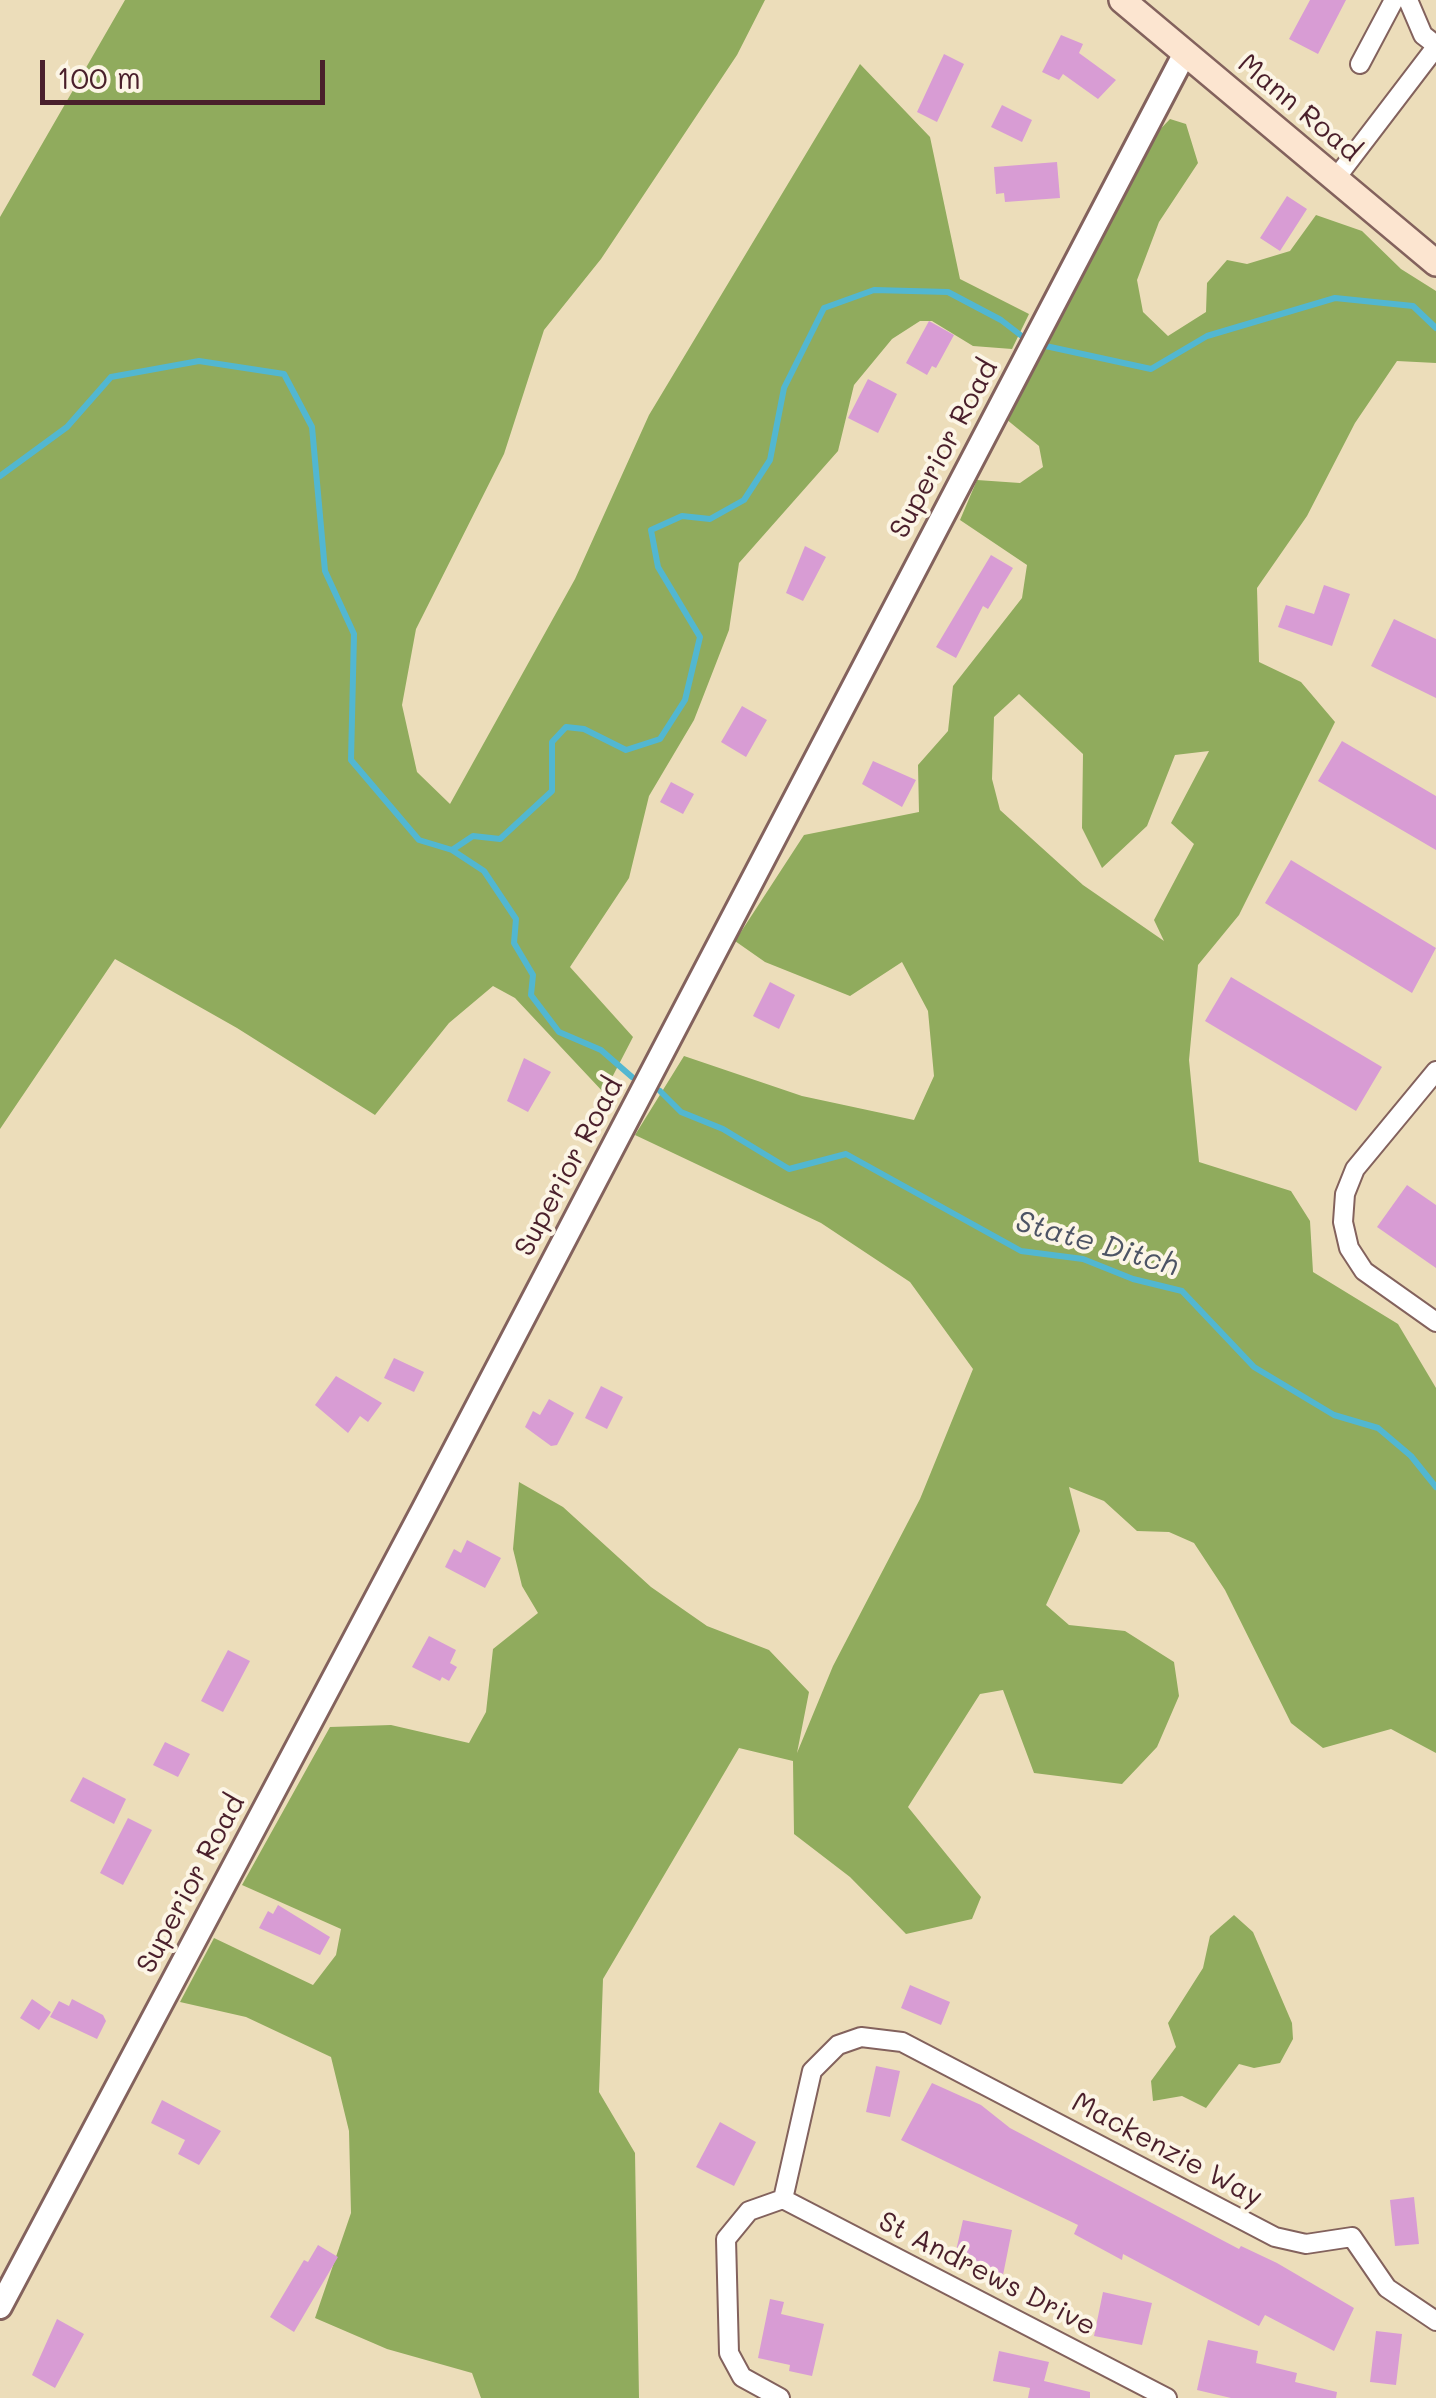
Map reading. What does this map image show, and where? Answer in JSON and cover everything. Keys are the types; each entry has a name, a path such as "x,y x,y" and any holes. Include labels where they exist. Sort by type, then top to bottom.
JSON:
{"main road":[{"name":"Mann Road","path":"1122,0 1436,264"}],"street":[{"path":"1360,64 1394,0"},
{"path":"1336,178 1436,46 1423,36 1408,0"},
{"name":"Superior Road","path":"0,2307 424,1510 1185,52"},
{"path":"1436,1071 1355,1169 1345,1194 1343,1222 1350,1248 1364,1271 1436,1322"},
{"name":"Mackenzie Way","path":"783,2199 812,2071 838,2045 872,2036 902,2042 1275,2237 1306,2244 1352,2237 1387,2288 1436,2321"},
{"path":"780,2398 742,2377 729,2353 724,2255 735,2223 748,2211 783,2199"},
{"name":"St Andrews Drive","path":"783,2199 1167,2398"}],"green space":[{"path":"125,0 765,0 737,55 601,259 544,330 504,454 416,629 402,705 417,772 450,804 575,579 649,415 860,64 930,137 960,279 1029,314 1012,349 973,346 932,321 920,321 892,339 854,385 838,451 739,563 729,630 694,720 649,796 629,878 570,967 633,1037 604,1093 515,998 493,986 449,1023 375,1115 237,1028 115,959 0,1129 0,217"},
{"path":"1170,119 1186,124 1198,163 1159,222 1137,280 1143,312 1168,336 1206,312 1207,283 1227,260 1247,264 1290,251 1316,215 1362,231 1401,269 1436,291 1436,363 1397,361 1355,423 1307,516 1257,588 1259,662 1301,682 1335,722 1239,915 1198,965 1189,1060 1199,1162 1291,1191 1310,1221 1313,1272 1398,1324 1436,1388 1436,1753 1391,1729 1323,1748 1291,1723 1225,1590 1194,1543 1169,1532 1137,1531 1104,1501 1069,1487 1080,1531 1046,1605 1069,1625 1125,1631 1174,1662 1179,1696 1157,1747 1122,1784 1034,1773 1003,1690 980,1694 908,1807 981,1897 972,1919 906,1934 850,1877 794,1834 793,1761 739,1748 603,1979 599,2092 635,2153 639,2398 481,2398 472,2373 387,2349 315,2318 351,2213 349,2131 331,2057 246,2017 180,2002 214,1938 313,1985 336,1955 341,1929 242,1885 330,1727 391,1725 469,1743 486,1712 493,1649 538,1613 522,1586 513,1549 519,1482 563,1507 651,1587 707,1626 769,1650 809,1692 797,1753 833,1666 920,1499 973,1369 910,1282 821,1223 635,1135 684,1056 802,1096 914,1120 934,1076 928,1011 902,962 850,996 765,962 735,941 804,835 919,812 918,765 948,731 953,686 1022,598 1027,565 960,520 977,480 1020,483 1043,467 1039,446 1006,419 1147,143","holes":["1019,694 1083,754 1082,828 1102,868 1147,826 1175,755 1209,751 1171,823 1194,844 1154,920 1164,941 1083,885 1000,810 992,779 994,717"]},
{"path":"1234,1915 1253,1932 1292,2023 1293,2039 1280,2063 1254,2068 1239,2064 1206,2108 1182,2096 1153,2101 1151,2081 1176,2047 1168,2023 1203,1968 1210,1936"}],"building":[{"path":"1310,0 1346,0 1318,54 1289,39"},
{"path":"1061,35 1083,44 1079,53 1116,80 1098,99 1063,74 1059,80 1042,72"},
{"path":"944,54 964,64 937,122 917,112"},
{"path":"1002,105 1032,120 1022,142 991,127"},
{"path":"1057,162 1060,198 1005,202 1004,193 996,194 994,167"},
{"path":"1287,196 1307,209 1280,251 1260,238"},
{"path":"929,321 954,335 936,368 932,366 927,375 906,363"},
{"path":"868,379 897,394 878,433 848,418"},
{"path":"805,546 826,557 803,601 786,593"},
{"path":"991,555 1013,568 988,609 983,606 956,658 936,647"},
{"path":"1324,585 1350,594 1332,646 1278,627 1286,605 1314,614"},
{"path":"1394,619 1436,639 1436,698 1371,666"},
{"path":"742,706 767,720 746,757 721,742"},
{"path":"1342,741 1436,796 1436,850 1318,781"},
{"path":"873,761 916,780 902,807 862,784"},
{"path":"671,782 694,794 683,814 660,802"},
{"path":"1291,860 1436,948 1412,993 1265,903"},
{"path":"1231,977 1382,1067 1356,1111 1205,1021"},
{"path":"770,982 795,995 779,1029 753,1016"},
{"path":"524,1058 551,1072 528,1112 507,1101"},
{"path":"1407,1185 1436,1205 1436,1268 1377,1227"},
{"path":"394,1358 424,1372 414,1392 384,1378"},
{"path":"336,1376 382,1403 368,1422 360,1416 348,1433 315,1405"},
{"path":"601,1386 623,1397 607,1429 585,1418"},
{"path":"549,1399 574,1413 557,1445 551,1446 525,1427 533,1411 540,1415"},
{"path":"467,1540 501,1558 485,1588 445,1567 454,1549 461,1553"},
{"path":"429,1636 456,1650 450,1663 457,1667 449,1681 442,1677 440,1681 412,1667"},
{"path":"228,1650 250,1661 223,1712 201,1701"},
{"path":"165,1742 190,1754 178,1777 153,1765"},
{"path":"83,1777 126,1799 114,1824 70,1801"},
{"path":"128,1818 152,1830 123,1885 100,1873"},
{"path":"278,1905 330,1937 320,1955 259,1928 268,1911 273,1914"},
{"path":"910,1985 950,2002 941,2025 901,2008"},
{"path":"32,1999 51,2012 39,2030 20,2018"},
{"path":"72,1999 103,2015 106,2021 97,2039 50,2017 59,2001 69,2006"},
{"path":"876,2066 900,2071 890,2117 866,2112"},
{"path":"932,2083 981,2105 1010,2128 1239,2249 1241,2246 1277,2263 1354,2308 1334,2351 1265,2315 1259,2326 1123,2254 1122,2260 1074,2234 1078,2225 901,2140"},
{"path":"162,2100 221,2131 199,2165 178,2154 185,2140 151,2123"},
{"path":"720,2122 756,2142 734,2186 696,2167"},
{"path":"1414,2197 1419,2244 1395,2246 1390,2200"},
{"path":"963,2220 1012,2230 1003,2275 953,2264"},
{"path":"318,2245 338,2257 294,2332 270,2317 304,2260 308,2262"},
{"path":"1103,2292 1152,2303 1142,2345 1094,2336"},
{"path":"770,2299 784,2302 781,2314 824,2324 812,2376 789,2371 790,2365 758,2358"},
{"path":"57,2319 84,2334 55,2388 32,2375"},
{"path":"1376,2331 1402,2334 1396,2385 1370,2382"},
{"path":"1208,2340 1258,2351 1256,2363 1297,2373 1295,2382 1337,2392 1336,2398 1231,2398 1197,2390"},
{"path":"999,2351 1049,2362 1044,2381 1090,2392 1090,2398 1028,2398 1030,2388 993,2381"}],"waterway":[{"path":"452,850 473,836 500,839 552,791 552,742 566,727 584,729 626,750 660,739 685,700 700,637 658,567 651,530 682,516 710,519 744,500 770,460 784,388 824,308 874,290 948,292 1001,320 1023,337"},
{"path":"1041,345 1151,369 1207,336 1335,298 1413,306 1436,328"},
{"name":"State Ditch","path":"0,476 67,427 111,377 199,361 284,374 312,427 325,571 354,634 351,760 419,840 452,850 484,871 516,919 514,943 533,975 531,995 559,1032 601,1050 632,1077"},
{"name":"State Ditch","path":"660,1091 681,1112 723,1129 789,1169 846,1154 1021,1251 1083,1259 1133,1279 1182,1291 1254,1367 1334,1415 1378,1428 1411,1456 1436,1487"}]}
